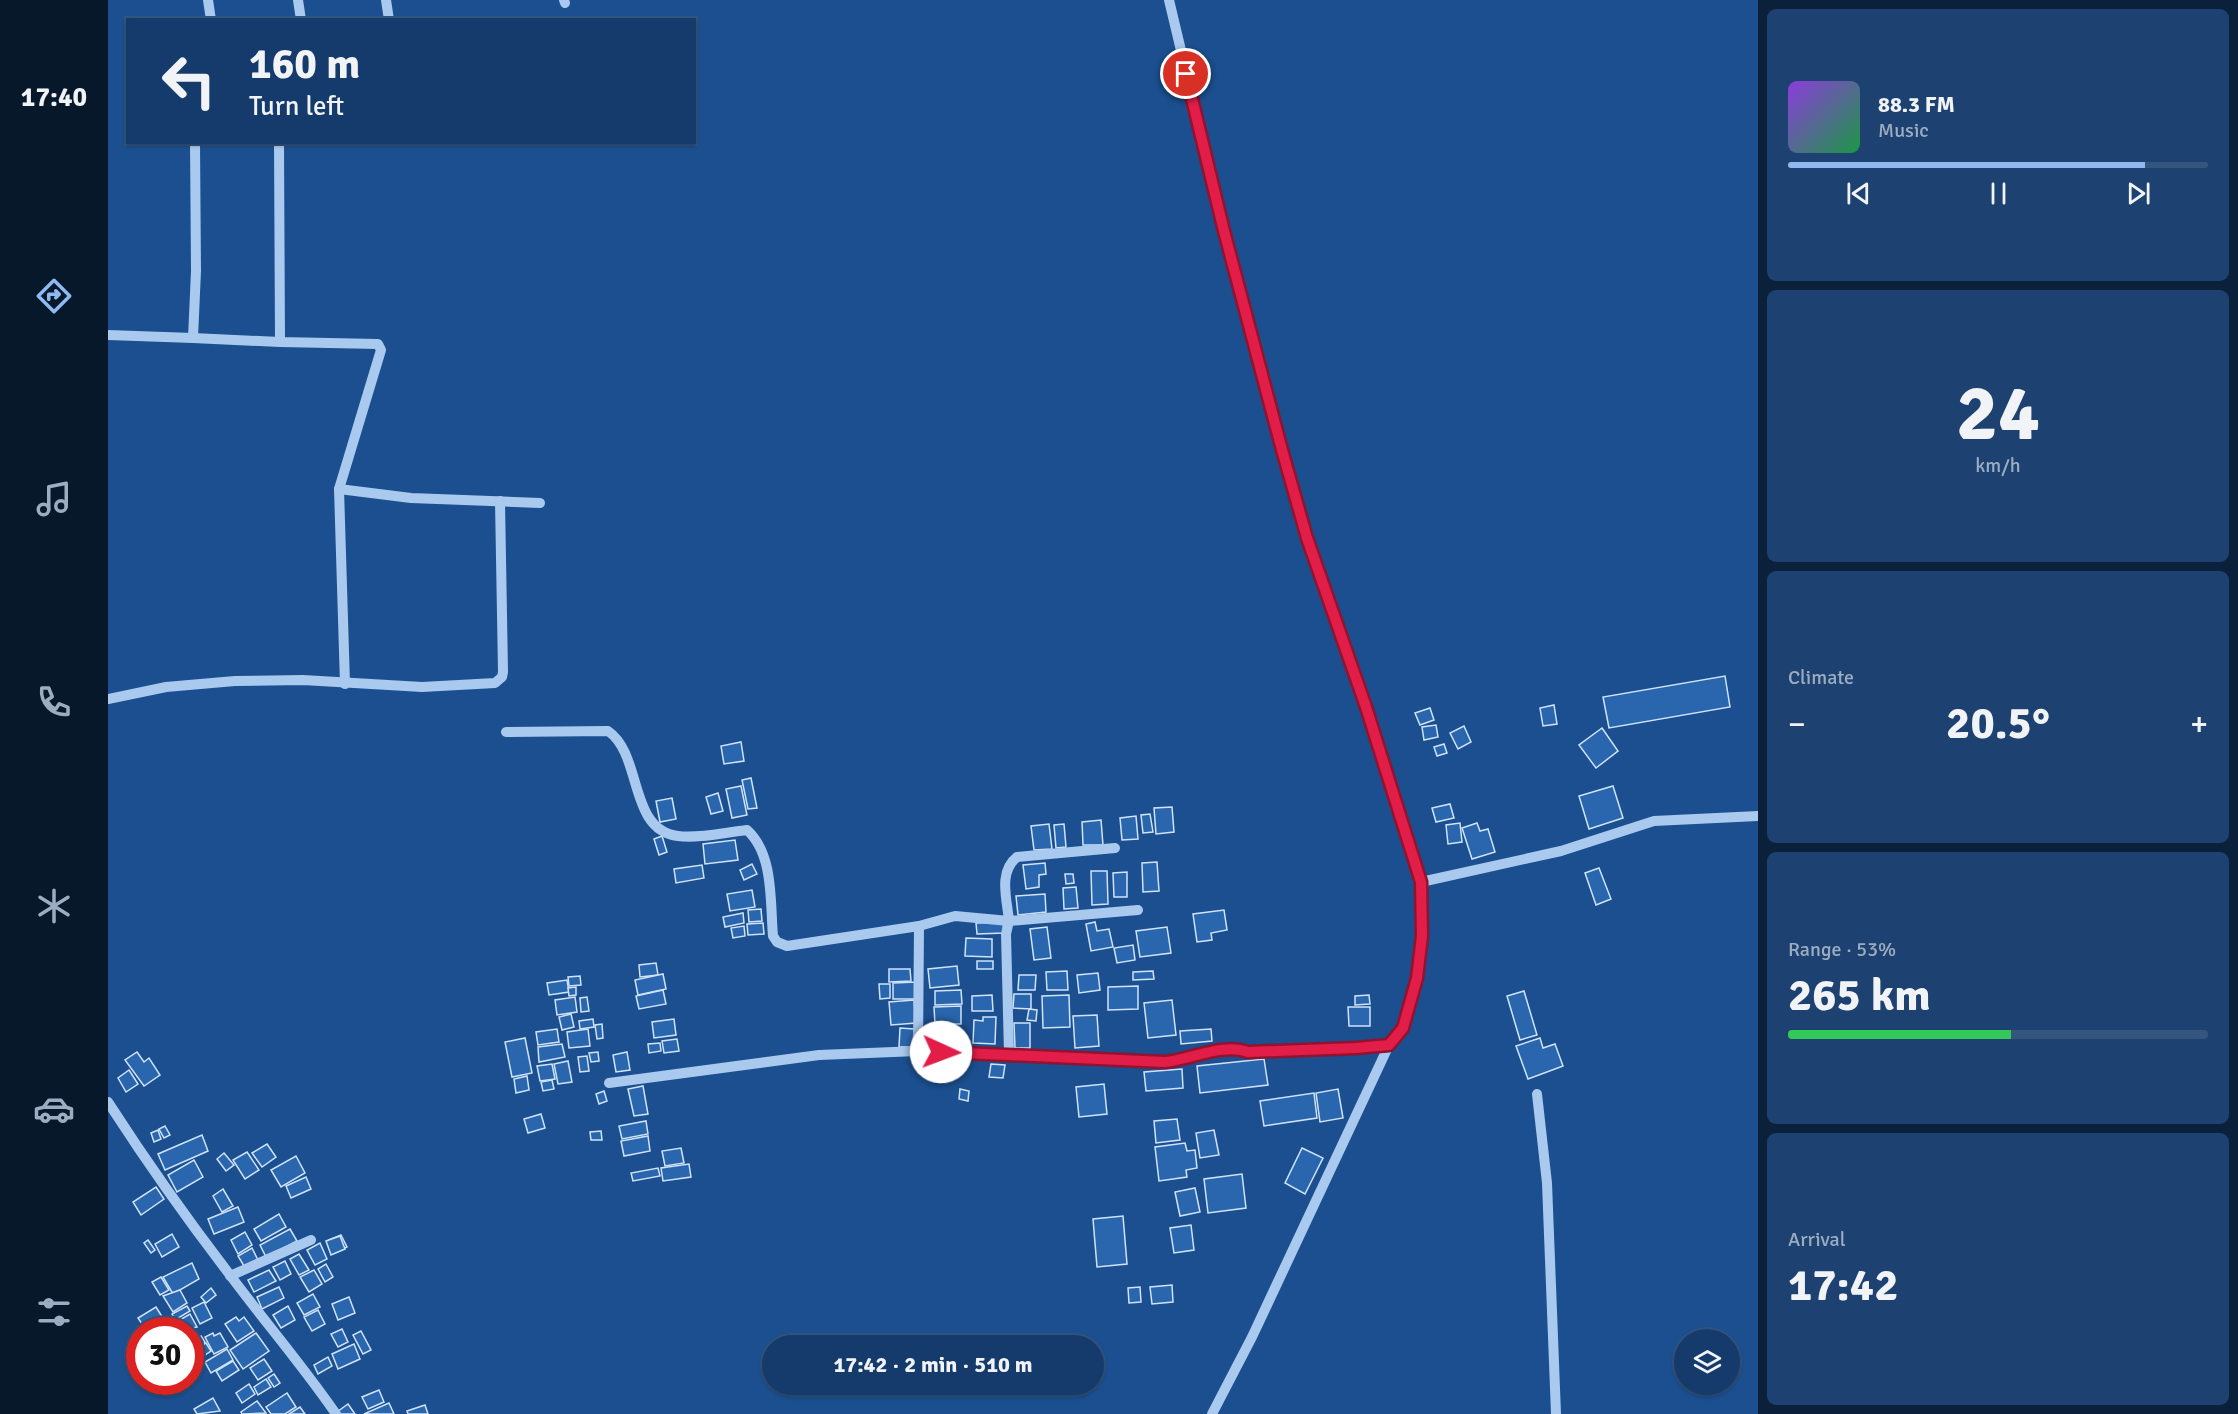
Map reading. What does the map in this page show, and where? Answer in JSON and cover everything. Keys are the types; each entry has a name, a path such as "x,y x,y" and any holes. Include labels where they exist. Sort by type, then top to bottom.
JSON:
{"street":[{"path":"208,0 211,18"},
{"path":"298,0 301,18"},
{"path":"386,0 389,18"},
{"path":"1169,0 1224,231 1307,538 1366,707 1421,882 1422,936 1417,978 1403,1028 1389,1045 1252,1337 1212,1414"},
{"path":"193,338 196,271 195,144"},
{"path":"279,144 280,342"},
{"path":"108,335 378,344 379,360 339,489 345,684"},
{"path":"339,489 411,498 540,503"},
{"path":"108,699 166,687 235,681 303,680 422,687 495,683 502,677 500,501"},
{"path":"506,732 608,731 616,737 626,752 646,814 657,828 678,836 747,830 757,839 765,860 773,936 777,942 787,946 919,926 955,916 1009,921 1138,910"},
{"path":"1421,882 1561,851 1654,821 1758,816"},
{"path":"1009,1054 1006,934 1009,921 1005,873 1010,862 1017,857 1115,848"},
{"path":"918,1052 919,926"},
{"path":"609,1083 819,1055 918,1052 1165,1062 1187,1060 1235,1047 1248,1052 1389,1045"},
{"path":"1537,1094 1547,1183 1556,1414"},
{"path":"108,1102 230,1275 305,1369 336,1414"},
{"path":"230,1275 311,1240"}],"building":[{"path":"1725,676 1730,707 1609,728 1603,697"},
{"path":"1554,705 1557,724 1543,726 1540,708"},
{"path":"1430,708 1434,720 1420,725 1415,713"},
{"path":"1436,725 1438,737 1424,740 1422,727"},
{"path":"1464,726 1471,742 1458,749 1450,733"},
{"path":"1602,728 1618,751 1596,768 1579,745"},
{"path":"741,742 744,761 724,764 721,746"},
{"path":"1444,744 1447,753 1437,756 1434,747"},
{"path":"751,778 757,808 748,809 742,780"},
{"path":"741,786 747,815 732,818 726,789"},
{"path":"1613,786 1623,818 1589,829 1579,796"},
{"path":"718,793 723,811 711,814 706,797"},
{"path":"672,798 676,819 660,822 656,801"},
{"path":"1450,804 1454,818 1436,822 1432,808"},
{"path":"1172,807 1174,832 1156,834 1154,808"},
{"path":"1150,814 1153,832 1143,833 1141,815"},
{"path":"1136,816 1138,839 1122,840 1120,818"},
{"path":"1101,820 1103,845 1083,845 1082,822"},
{"path":"1460,823 1462,842 1448,844 1446,825"},
{"path":"1477,823 1480,831 1488,829 1495,852 1472,859 1462,828"},
{"path":"1049,824 1052,849 1034,850 1031,826"},
{"path":"1064,824 1066,847 1056,848 1054,825"},
{"path":"662,836 667,852 659,855 654,839"},
{"path":"735,840 738,860 705,864 703,844"},
{"path":"1157,862 1159,891 1143,892 1142,863"},
{"path":"1045,863 1046,874 1039,875 1039,887 1026,889 1023,865"},
{"path":"752,864 757,874 744,880 740,870"},
{"path":"702,865 704,878 676,883 674,869"},
{"path":"1599,868 1611,899 1596,905 1585,873"},
{"path":"1091,871 1107,871 1108,904 1092,905"},
{"path":"1127,872 1127,897 1114,897 1113,873"},
{"path":"1065,874 1073,874 1074,883 1066,884"},
{"path":"1076,887 1078,908 1064,909 1063,888"},
{"path":"752,890 755,907 730,911 727,894"},
{"path":"1045,894 1046,912 1018,915 1016,896"},
{"path":"761,909 762,921 749,922 748,910"},
{"path":"1224,910 1227,930 1211,933 1212,940 1197,942 1193,914"},
{"path":"743,913 744,923 725,927 723,917"},
{"path":"1003,922 1004,933 977,934 976,923"},
{"path":"1095,922 1097,931 1109,929 1113,947 1091,951 1086,924"},
{"path":"763,923 764,934 748,935 747,924"},
{"path":"744,926 745,936 733,938 731,928"},
{"path":"1047,927 1051,958 1034,960 1030,929"},
{"path":"1167,927 1171,953 1140,957 1136,931"},
{"path":"966,938 992,939 992,957 965,956"},
{"path":"1133,945 1135,960 1117,963 1114,948"},
{"path":"977,961 993,961 993,969 977,969"},
{"path":"656,963 658,975 640,977 639,965"},
{"path":"957,966 959,985 930,988 928,969"},
{"path":"889,969 910,969 911,981 889,982"},
{"path":"1067,971 1068,990 1047,990 1046,972"},
{"path":"1153,971 1154,979 1133,980 1133,972"},
{"path":"1098,973 1100,990 1079,993 1077,975"},
{"path":"663,974 666,989 638,995 635,980"},
{"path":"1019,975 1036,975 1035,990 1018,990"},
{"path":"580,976 581,985 569,986 568,977"},
{"path":"567,980 569,992 549,995 547,983"},
{"path":"917,982 918,999 893,999 893,983"},
{"path":"879,984 890,984 890,998 880,999"},
{"path":"1138,986 1138,1009 1108,1010 1108,987"},
{"path":"576,987 576,995 569,996 568,988"},
{"path":"663,990 666,1004 639,1009 636,996"},
{"path":"961,990 962,1004 935,1005 935,991"},
{"path":"1524,991 1537,1035 1520,1040 1507,996"},
{"path":"1014,994 1031,994 1031,1009 1013,1008"},
{"path":"992,995 993,1011 972,1011 972,996"},
{"path":"1069,995 1070,1027 1043,1028 1042,996"},
{"path":"1369,995 1370,1004 1355,1005 1355,996"},
{"path":"575,997 577,1012 557,1015 555,1000"},
{"path":"587,997 589,1011 581,1012 580,998"},
{"path":"914,1000 916,1023 891,1025 889,1002"},
{"path":"1172,1000 1176,1035 1148,1038 1144,1003"},
{"path":"961,1006 961,1024 935,1024 934,1007"},
{"path":"1348,1007 1370,1007 1370,1026 1349,1026"},
{"path":"1029,1009 1037,1010 1036,1021 1027,1020"},
{"path":"571,1014 574,1027 562,1030 559,1017"},
{"path":"1097,1015 1099,1046 1075,1048 1073,1016"},
{"path":"983,1017 996,1017 995,1044 973,1043 974,1020 983,1021"},
{"path":"593,1019 594,1027 580,1029 579,1021"},
{"path":"674,1019 676,1035 654,1038 652,1022"},
{"path":"1014,1023 1030,1023 1030,1048 1015,1048"},
{"path":"602,1024 603,1038 597,1039 595,1025"},
{"path":"949,1026 950,1046 932,1046 932,1027"},
{"path":"900,1028 914,1029 913,1047 899,1047"},
{"path":"557,1029 559,1042 538,1045 536,1032"},
{"path":"588,1029 590,1046 569,1048 567,1032"},
{"path":"1211,1029 1212,1041 1181,1044 1180,1031"},
{"path":"525,1038 532,1073 512,1077 505,1042"},
{"path":"1540,1038 1543,1048 1555,1044 1563,1066 1528,1079 1516,1046"},
{"path":"677,1039 679,1051 664,1053 662,1041"},
{"path":"660,1043 661,1051 649,1053 648,1044"},
{"path":"562,1044 565,1057 539,1062 538,1047"},
{"path":"137,1052 144,1062 149,1058 160,1075 144,1086 125,1060"},
{"path":"598,1052 599,1061 591,1062 589,1053"},
{"path":"627,1052 630,1070 616,1072 613,1055"},
{"path":"587,1056 589,1071 580,1072 578,1057"},
{"path":"1264,1059 1268,1085 1200,1093 1197,1066"},
{"path":"568,1061 572,1082 558,1084 554,1064"},
{"path":"552,1064 555,1079 540,1081 537,1066"},
{"path":"991,1064 1005,1065 1003,1078 989,1077"},
{"path":"1182,1069 1183,1088 1146,1091 1144,1072"},
{"path":"129,1070 138,1084 126,1092 118,1078"},
{"path":"527,1076 529,1090 516,1093 514,1079"},
{"path":"552,1080 554,1089 543,1091 541,1082"},
{"path":"1104,1084 1107,1114 1079,1117 1076,1087"},
{"path":"643,1086 648,1114 634,1116 628,1089"},
{"path":"960,1089 969,1091 968,1101 959,1099"},
{"path":"1338,1089 1343,1118 1320,1122 1316,1093"},
{"path":"604,1091 607,1101 599,1104 596,1094"},
{"path":"1314,1093 1317,1118 1264,1126 1260,1101"},
{"path":"541,1114 545,1128 528,1133 524,1119"},
{"path":"1177,1119 1180,1140 1156,1143 1154,1121"},
{"path":"646,1121 648,1134 622,1139 619,1126"},
{"path":"165,1126 170,1135 164,1138 159,1129"},
{"path":"158,1130 161,1139 154,1142 151,1133"},
{"path":"1214,1130 1219,1155 1200,1158 1196,1133"},
{"path":"601,1131 602,1140 591,1140 590,1132"},
{"path":"202,1135 208,1151 165,1170 158,1154"},
{"path":"648,1136 650,1151 624,1156 621,1141"},
{"path":"1185,1143 1187,1151 1195,1150 1197,1168 1186,1170 1187,1177 1159,1181 1155,1147"},
{"path":"267,1144 276,1157 262,1167 252,1153"},
{"path":"681,1148 684,1163 665,1166 662,1151"},
{"path":"1302,1148 1323,1158 1305,1194 1285,1183"},
{"path":"247,1152 259,1170 245,1179 233,1160"},
{"path":"224,1153 234,1165 226,1171 217,1159"},
{"path":"296,1156 305,1173 281,1187 271,1170"},
{"path":"194,1160 203,1177 177,1192 168,1175"},
{"path":"689,1164 691,1177 663,1181 661,1168"},
{"path":"658,1168 660,1176 633,1181 631,1173"},
{"path":"1242,1174 1246,1208 1208,1213 1204,1179"},
{"path":"306,1177 311,1189 291,1198 286,1186"},
{"path":"156,1187 164,1199 141,1215 133,1202"},
{"path":"1195,1188 1200,1212 1180,1216 1175,1192"},
{"path":"223,1189 233,1206 222,1212 213,1196"},
{"path":"238,1207 244,1222 214,1234 208,1219"},
{"path":"279,1214 286,1227 261,1241 254,1229"},
{"path":"1123,1216 1127,1264 1097,1267 1093,1219"},
{"path":"1191,1225 1194,1250 1174,1253 1170,1228"},
{"path":"290,1229 297,1241 266,1257 260,1245"},
{"path":"245,1232 252,1245 238,1254 231,1240"},
{"path":"172,1234 179,1247 162,1257 155,1244"},
{"path":"341,1235 347,1247 335,1253 329,1240"},
{"path":"340,1236 345,1249 331,1255 326,1241"},
{"path":"148,1240 155,1250 151,1253 144,1243"},
{"path":"320,1243 327,1259 315,1265 307,1250"},
{"path":"252,1248 258,1260 244,1266 238,1256"},
{"path":"299,1254 309,1270 299,1275 290,1259"},
{"path":"285,1261 291,1274 280,1280 273,1267"},
{"path":"192,1263 199,1279 173,1294 163,1277"},
{"path":"326,1264 333,1277 325,1282 318,1269"},
{"path":"269,1270 276,1281 254,1292 248,1280"},
{"path":"314,1270 322,1284 309,1292 300,1277"},
{"path":"161,1277 169,1290 160,1295 152,1282"},
{"path":"1172,1285 1173,1302 1152,1304 1150,1287"},
{"path":"279,1287 284,1298 262,1309 257,1297"},
{"path":"1140,1287 1141,1302 1129,1303 1128,1288"},
{"path":"211,1288 216,1295 206,1303 201,1297"},
{"path":"180,1290 187,1303 173,1312 163,1296"},
{"path":"313,1294 320,1307 304,1315 297,1303"},
{"path":"349,1297 355,1313 338,1320 332,1304"},
{"path":"204,1302 212,1318 204,1322 204,1317 196,1317 192,1308"},
{"path":"187,1306 190,1311 180,1317 174,1317 172,1314"},
{"path":"288,1306 295,1320 281,1328 273,1315"},
{"path":"156,1307 162,1317 140,1317"},
{"path":"318,1310 325,1324 312,1331 304,1317"},
{"path":"236,1317 239,1321 244,1317 254,1331 237,1342 225,1324"},
{"path":"342,1329 348,1342 338,1347 331,1334"},
{"path":"361,1331 371,1350 363,1354 353,1335"},
{"path":"213,1333 214,1336 220,1333 228,1347 214,1354 205,1337"},
{"path":"256,1333 269,1351 243,1369 230,1350"},
{"path":"206,1343 211,1351 204,1356"},
{"path":"354,1344 360,1359 338,1369 332,1354"},
{"path":"227,1349 233,1360 211,1373 205,1362"},
{"path":"328,1357 332,1366 318,1374 314,1365"},
{"path":"264,1359 272,1371 258,1380 250,1368"},
{"path":"233,1361 239,1370 222,1381 216,1371"},
{"path":"274,1374 280,1383 274,1387 268,1378"},
{"path":"266,1379 271,1387 258,1395 254,1387"},
{"path":"249,1384 255,1394 242,1403 236,1393"},
{"path":"379,1390 384,1402 368,1409 362,1397"},
{"path":"287,1393 296,1407 285,1414 271,1414 266,1407"},
{"path":"213,1398 220,1411 197,1414 194,1409"},
{"path":"257,1401 266,1413 242,1414 241,1412"},
{"path":"389,1403 394,1414 364,1414"},
{"path":"348,1404 355,1414 338,1414 337,1412"},
{"path":"425,1405 428,1414 408,1414 407,1411"},
{"path":"300,1407 305,1414 289,1414"}],"route":[{"path":"941,1052 1165,1062 1187,1060 1235,1047 1248,1052 1389,1045 1403,1028 1417,978 1422,936 1421,882 1366,707 1307,538 1263,381 1186,74"}]}
